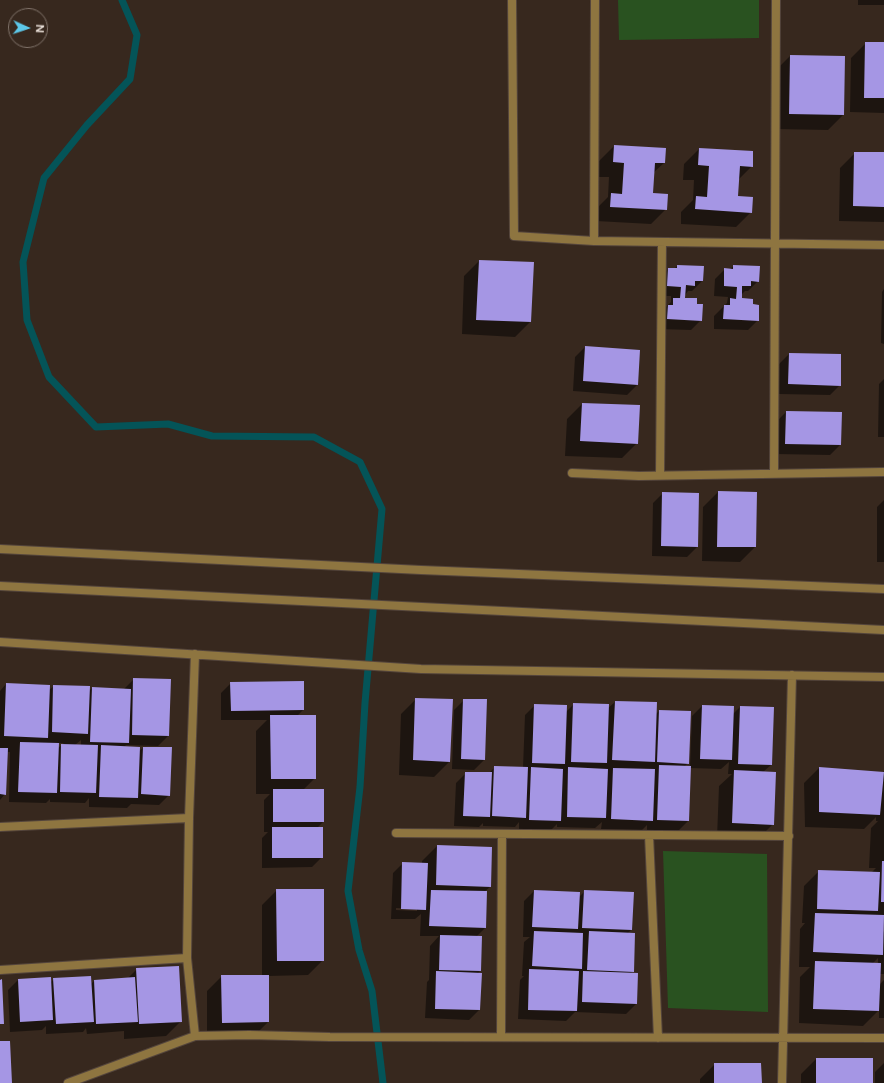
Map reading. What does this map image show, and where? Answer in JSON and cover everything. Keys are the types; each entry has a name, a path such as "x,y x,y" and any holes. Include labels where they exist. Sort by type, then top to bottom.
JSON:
{"street":[{"path":"512,0 514,236 594,241 884,246"},
{"path":"594,241 595,0"},
{"path":"774,474 776,0"},
{"path":"660,475 662,242"},
{"path":"572,473 660,475 884,472"},
{"path":"0,549 421,570 884,590"},
{"path":"0,586 416,608 884,630"},
{"path":"0,642 421,669 884,677"},
{"path":"195,654 189,818 187,958 195,1036"},
{"path":"782,1083 792,675"},
{"path":"0,827 189,818"},
{"path":"396,833 789,836"},
{"path":"501,1037 502,834"},
{"path":"649,835 658,1038"},
{"path":"0,970 187,958"},
{"path":"68,1083 195,1036 884,1038"}],"green space":[{"path":"618,0 759,0 759,38 619,40"},
{"path":"663,851 767,854 768,1012 668,1008"}],"building":[{"path":"865,42 884,42 884,98 864,98"},
{"path":"790,55 845,56 844,115 789,114"},
{"path":"614,145 666,148 665,163 655,163 653,193 668,194 667,210 610,207 611,193 622,194 624,163 613,162"},
{"path":"699,148 753,151 753,167 740,166 738,196 753,197 752,213 695,209 696,196 707,197 709,166 698,165"},
{"path":"854,152 884,152 884,207 853,206"},
{"path":"479,260 534,262 531,322 476,320"},
{"path":"677,265 704,266 703,281 695,281 695,286 686,285 685,298 697,298 697,304 703,304 702,321 667,319 668,305 673,305 673,298 680,298 681,287 667,286 668,268 677,268"},
{"path":"733,265 760,266 759,282 751,281 751,286 742,286 742,298 753,299 753,304 759,305 759,321 723,319 724,305 730,305 730,298 736,299 737,287 724,286 724,268 733,269"},
{"path":"585,346 640,350 638,385 583,381"},
{"path":"789,353 841,354 841,386 788,384"},
{"path":"582,403 640,405 638,444 580,441"},
{"path":"786,411 842,412 841,445 785,444"},
{"path":"718,491 757,492 756,547 717,547"},
{"path":"662,492 699,493 698,547 661,546"},
{"path":"133,678 171,679 169,736 132,735"},
{"path":"304,681 304,710 231,711 230,682"},
{"path":"6,683 50,685 48,738 4,736"},
{"path":"53,685 90,686 88,734 52,732"},
{"path":"92,687 131,689 129,743 90,742"},
{"path":"415,698 453,699 450,762 413,760"},
{"path":"463,699 487,699 485,760 461,759"},
{"path":"615,701 657,702 655,762 612,760"},
{"path":"573,703 609,704 607,763 571,762"},
{"path":"534,704 567,705 565,764 532,763"},
{"path":"702,705 734,706 732,760 700,759"},
{"path":"740,706 774,707 772,765 738,764"},
{"path":"659,710 691,711 689,764 657,762"},
{"path":"270,715 316,715 316,779 271,779"},
{"path":"20,742 59,743 57,793 18,792"},
{"path":"61,744 98,745 96,793 60,792"},
{"path":"101,745 140,747 138,798 99,797"},
{"path":"143,747 172,747 170,796 141,794"},
{"path":"0,748 8,748 6,795 0,794"},
{"path":"659,765 691,766 689,821 657,820"},
{"path":"494,766 528,767 526,818 492,816"},
{"path":"531,767 563,769 561,821 529,820"},
{"path":"568,767 608,769 606,818 567,817"},
{"path":"819,767 884,772 880,815 819,812"},
{"path":"613,768 655,769 653,821 611,819"},
{"path":"734,770 776,772 774,825 732,823"},
{"path":"465,772 492,772 490,817 463,816"},
{"path":"273,789 324,789 324,822 273,822"},
{"path":"272,827 323,827 323,858 272,858"},
{"path":"437,845 492,847 491,887 436,885"},
{"path":"882,861 884,861 884,902 881,902"},
{"path":"402,862 428,863 426,910 401,909"},
{"path":"818,870 880,872 878,911 817,909"},
{"path":"276,889 324,889 324,961 277,961"},
{"path":"431,890 487,891 486,928 429,926"},
{"path":"534,890 580,892 578,929 532,927"},
{"path":"584,890 634,892 632,930 582,928"},
{"path":"815,913 884,915 883,955 813,952"},
{"path":"534,931 583,933 582,969 532,966"},
{"path":"589,931 635,933 634,972 587,970"},
{"path":"440,935 482,936 481,971 439,970"},
{"path":"815,961 881,963 879,1011 813,1009"},
{"path":"179,966 182,1022 139,1024 136,968"},
{"path":"529,969 579,971 577,1011 528,1010"},
{"path":"436,971 482,973 480,1010 435,1009"},
{"path":"583,971 638,973 637,1004 582,1002"},
{"path":"221,975 269,975 269,1022 222,1023"},
{"path":"91,976 94,1022 56,1024 53,978"},
{"path":"51,977 53,1020 20,1022 18,979"},
{"path":"135,977 138,1022 96,1024 94,980"},
{"path":"2,979 4,1024 0,1024 0,980"},
{"path":"0,1041 10,1041 12,1083 0,1083"},
{"path":"816,1058 873,1058 873,1083 816,1083"},
{"path":"714,1063 761,1063 762,1083 714,1083"}],"waterway":[{"path":"122,0 137,35 130,79 87,125 44,178 23,262 27,320 49,377 96,427 168,424 212,436 314,437 360,462 382,509 365,703 360,787 348,891 359,950 372,991 383,1083"}]}
